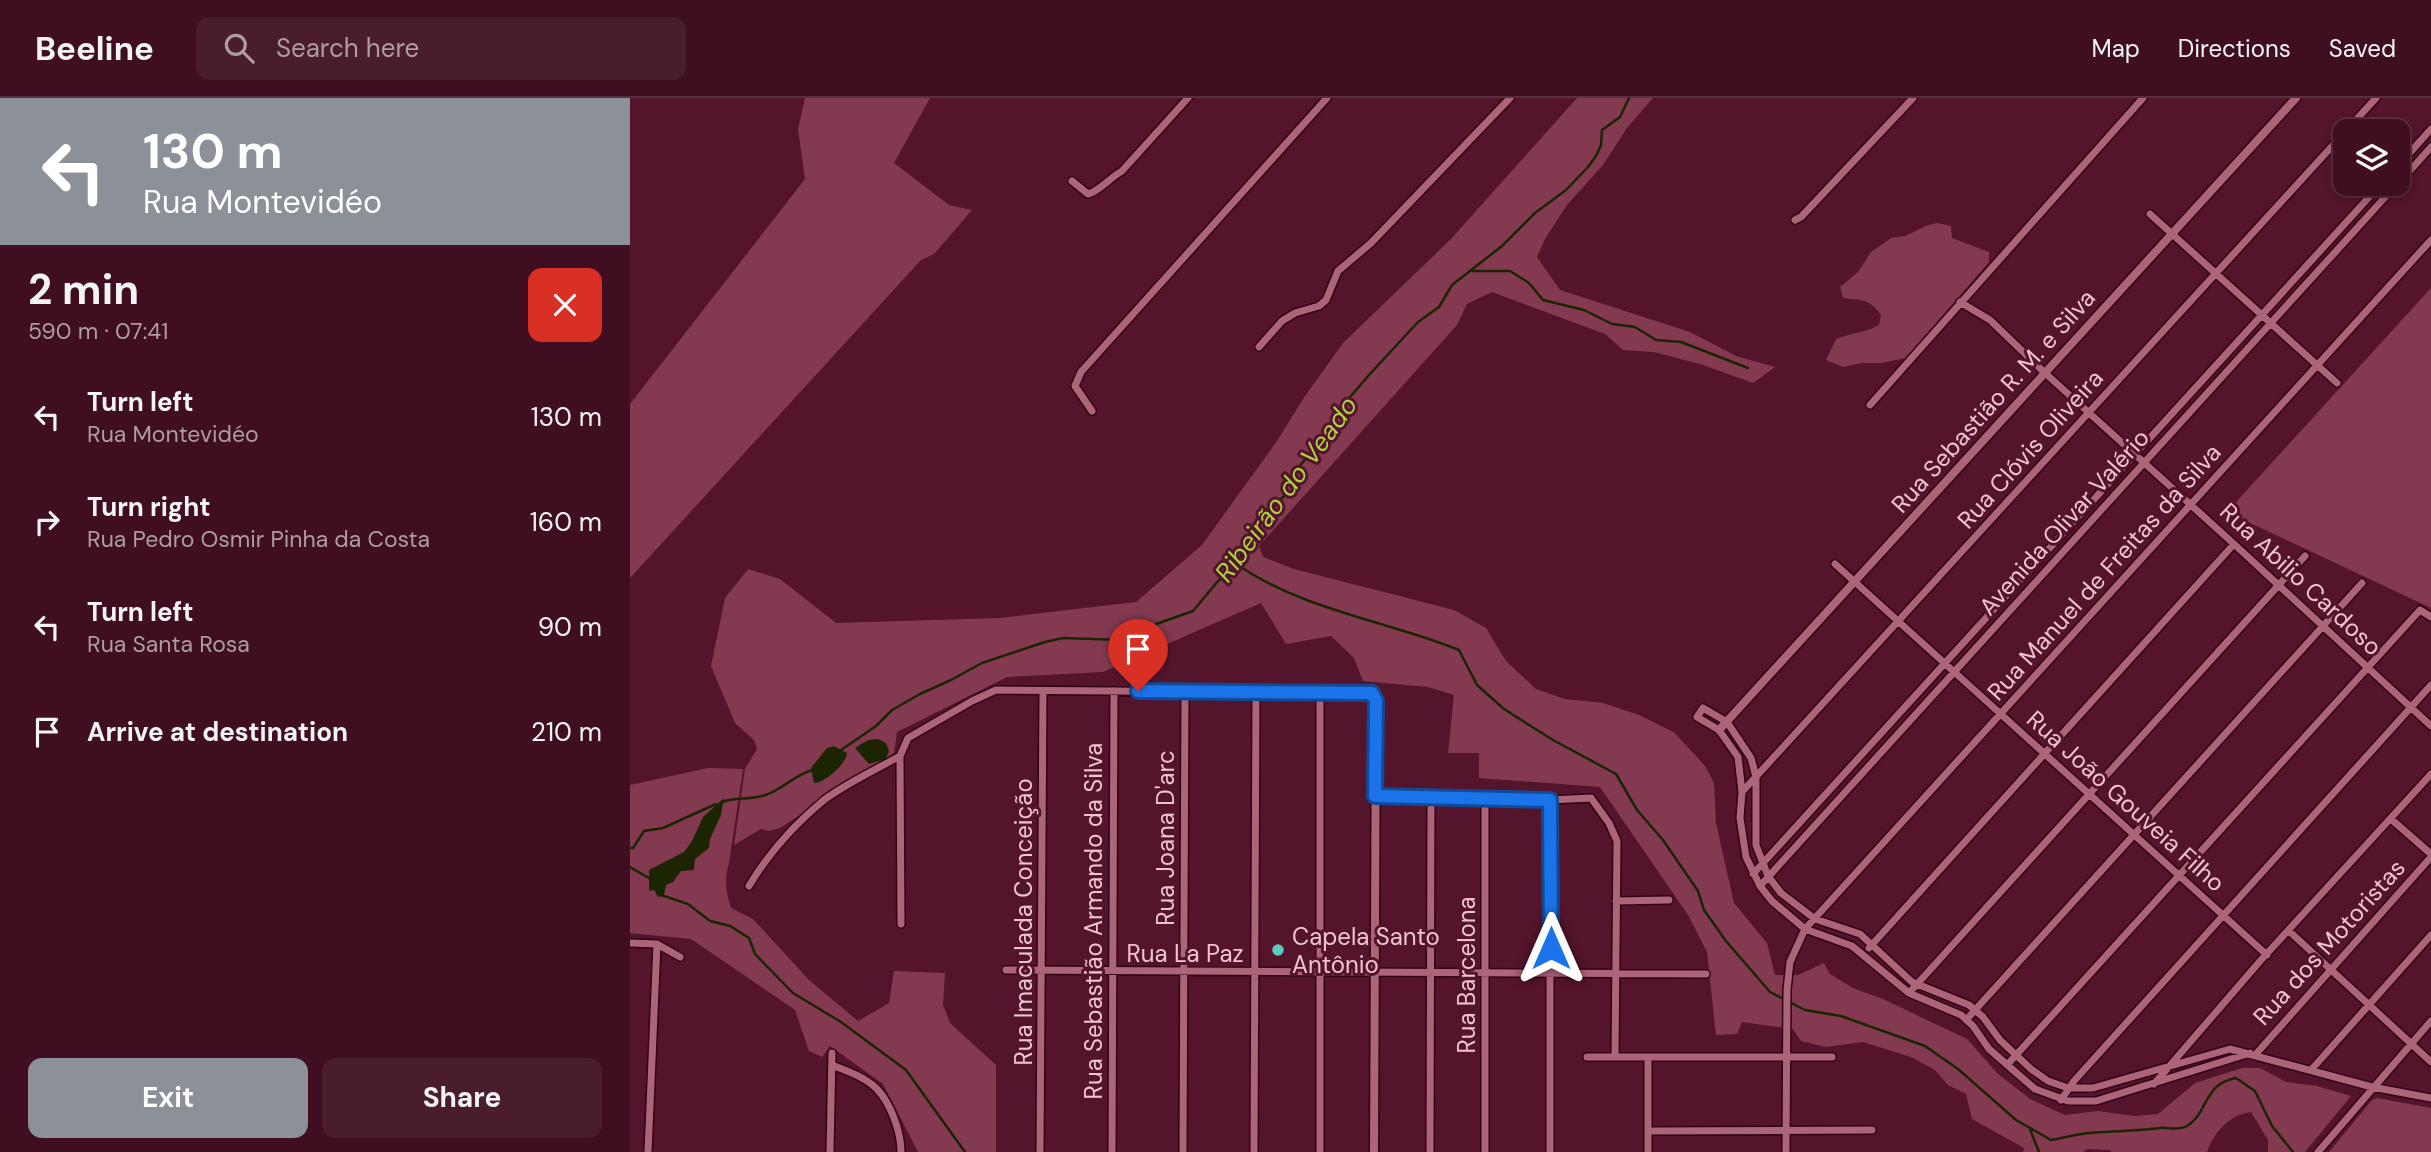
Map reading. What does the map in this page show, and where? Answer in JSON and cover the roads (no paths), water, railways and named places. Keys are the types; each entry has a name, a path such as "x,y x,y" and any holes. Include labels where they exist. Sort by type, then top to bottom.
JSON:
{"street":[{"path":"1072,181 1088,194 1094,193 1108,178 1122,171 1188,98"},
{"path":"1093,411 1075,386 1081,372 1327,98"},
{"path":"1259,347 1282,321 1295,313 1319,306 1326,300 1338,271 1371,243 1510,98"},
{"path":"1795,220 1863,153 1913,98"},
{"path":"1870,405 2143,98"},
{"name":"Rua Sebastião R. M. e Silva","path":"1719,730 2296,98"},
{"name":"Rua Clóvis Oliveira","path":"2357,119 2376,98"},
{"path":"2410,153 2431,129"},
{"name":"Rua Clóvis Oliveira","path":"1742,792 2333,146"},
{"name":"Avenida Olivar Valério","path":"2410,170 2431,147"},
{"path":"1753,874 2370,196"},
{"name":"Avenida Olivar Valério","path":"1759,886 2386,196"},
{"path":"2150,214 2337,383"},
{"name":"Rua Manuel de Freitas da Silva","path":"1786,1152 1787,990 1790,961 1805,929 2431,240"},
{"name":"Rua Abilio Cardoso","path":"1960,302 1990,320 2431,726"},
{"path":"1863,954 2234,544"},
{"path":"1909,993 2305,556"},
{"name":"Rua João Gouveia Filho","path":"1835,564 2267,955"},
{"path":"1966,1020 2362,583"},
{"path":"2007,1065 2420,610 2431,617"},
{"path":"2061,1100 2068,1088 2431,685"},
{"path":"901,924 900,756 908,738 972,701 996,690 1372,693 1376,701 1374,1152"},
{"name":"Rua Imaculada Conceição","path":"1040,1152 1043,691"},
{"name":"Rua Sebastião Armando da Silva","path":"1112,1152 1114,691"},
{"name":"Rua Joana D'arc","path":"1183,1152 1185,691"},
{"path":"1254,1152 1256,691"},
{"path":"1320,691 1320,1152"},
{"path":"2253,1054 2096,1101 2061,1100 2035,1089 1989,1049 1966,1020 1952,1011 1909,993 1847,943 1805,929 1772,901 1759,886 1746,857 1740,818 1742,792 1738,757 1719,730 1697,717 1703,708 1727,722 1751,758 1756,777 1756,845 1768,876 1782,893 1815,919 1853,931 1916,985 1975,1009 2000,1040 2042,1078 2068,1088 2093,1088 2230,1049 2253,1054 2312,1069 2371,1087 2430,1097"},
{"path":"748,886 788,834 825,800 900,756"},
{"path":"2153,1085 2431,774"},
{"path":"1375,796 1550,800 1591,798 1609,823 1617,841 1615,1057"},
{"path":"1430,1152 1431,798"},
{"name":"Rua Barcelona","path":"1485,799 1485,1152"},
{"path":"1550,800 1550,1152"},
{"path":"2391,819 2431,855"},
{"name":"Rua dos Motoristas","path":"2253,1054 2431,855"},
{"path":"1616,901 1669,900"},
{"path":"2289,931 2431,1062"},
{"path":"2312,1069 2431,935"},
{"path":"630,943 657,944 680,957"},
{"path":"648,1152 657,944"},
{"name":"Rua La Paz","path":"1006,970 1706,974"},
{"path":"2318,1152 2371,1087 2431,1021"},
{"path":"830,1152 832,1053"},
{"path":"1587,1057 1832,1057"},
{"path":"1648,1058 1648,1152"},
{"path":"832,1065 860,1076 877,1089 897,1126 901,1152"},
{"path":"1648,1131 1872,1130"}],"waterway":[{"name":"Ribeirão do Veado","path":"841,750 876,726 892,710 982,663 1063,638 1122,640 1148,627 1193,611 1218,581 1238,565 1244,547 1261,520 1284,496 1288,480 1331,428 1344,404 1418,322 1439,307 1452,285 1502,246 1588,167 1601,145 1602,130 1620,117 1629,98"},
{"path":"1472,271 1510,271 1529,283 1543,300 1584,310 1612,324 1635,327 1656,340 1681,342 1748,368"},
{"path":"1238,565 1263,580 1318,604 1459,650 1477,685 1504,709 1553,740 1616,774 1637,810 1663,840 1698,891 1704,910 1726,941 1770,992 1805,1010 1841,1016 1925,1046 1958,1069 2016,1120 2051,1140 2089,1133 2176,1129 2187,1126 2218,1086 2236,1078 2255,1091 2272,1126 2293,1152"},
{"name":"Ribeirão do Veado","path":"722,802 769,794 813,770"},
{"name":"Ribeirão do Veado","path":"630,848 633,848 644,831 663,828 716,804"},
{"path":"630,867 649,878"},
{"path":"661,895 688,904 710,921 730,926 749,938 755,954 793,993 841,1022 906,1070 965,1152"},
{"path":"2030,1129 2039,1152"}],"place":[{"name":"Capela Santo Antônio","path":"1278,950"}]}
